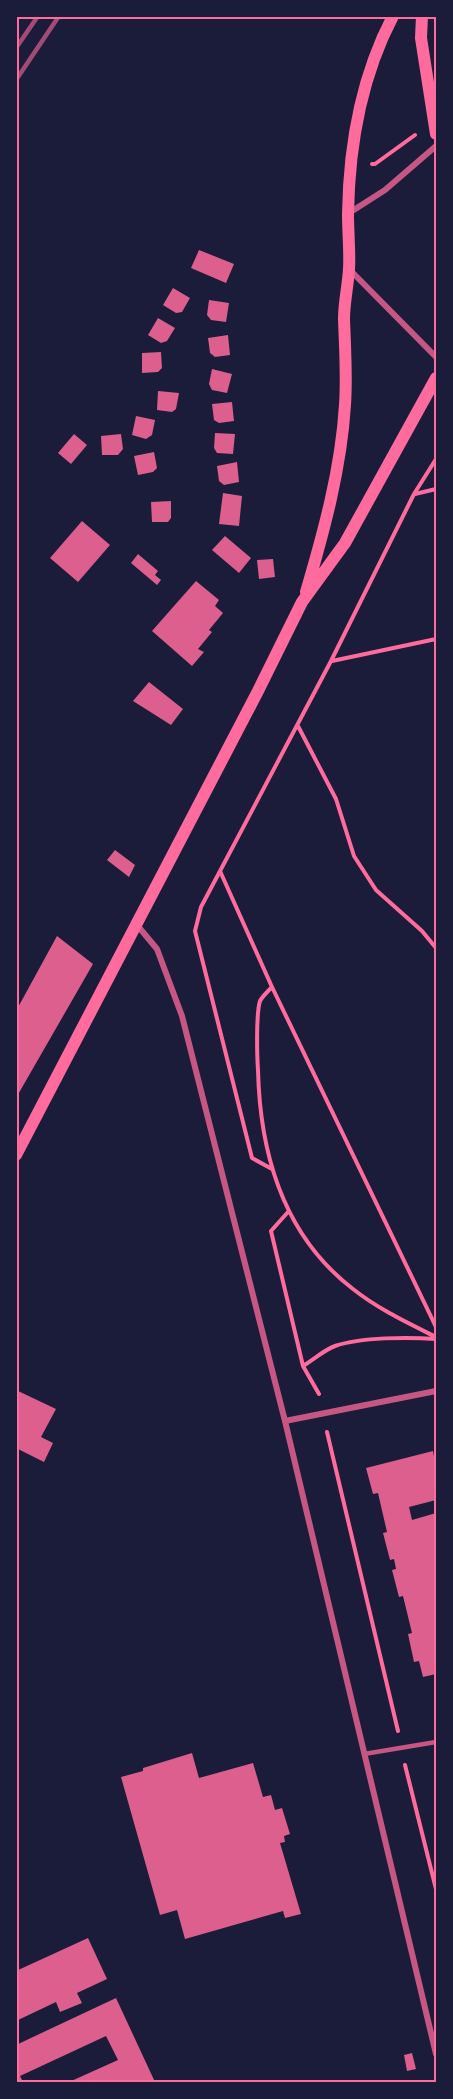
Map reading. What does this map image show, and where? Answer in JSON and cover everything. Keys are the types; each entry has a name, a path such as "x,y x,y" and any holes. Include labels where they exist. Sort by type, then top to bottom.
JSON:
{"main road":[{"path":"16,1155 258,692 302,602 325,526 343,434 346,370 344,316 349,269 348,213 350,166 356,127 365,87 393,16"},
{"path":"422,16 421,38 436,134"},
{"path":"302,602 345,543 436,378"}],"street":[{"path":"348,213 385,190 436,146"},
{"path":"349,269 436,357"},
{"path":"136,924 157,949 182,1016 285,1421 436,2054"},
{"path":"285,1421 436,1391"}],"lane":[{"path":"364,1754 436,1742"}],"path":[{"path":"350,166 375,164 434,121"},
{"path":"272,1169 252,1158 195,931 201,907 298,725 414,494 436,459"},
{"path":"414,494 436,489"},
{"path":"331,661 436,639"},
{"path":"298,725 336,799 354,856 376,890 422,931 436,948"},
{"path":"220,871 272,987 436,1327"},
{"path":"272,987 260,1001 257,1048 260,1102 272,1169 288,1212 311,1248 352,1289 380,1308 436,1338"},
{"path":"288,1212 271,1231 303,1366 320,1396"},
{"path":"303,1366 334,1346 370,1340 436,1338"},
{"path":"326,1429 436,1889"}],"building":[{"path":"199,250 234,264 226,283 191,268"},
{"path":"173,288 190,298 182,312 176,313 163,305"},
{"path":"209,300 229,303 226,322 211,320 207,315"},
{"path":"158,318 175,328 167,341 161,343 148,335"},
{"path":"228,335 230,355 215,357 210,353 208,338"},
{"path":"161,352 162,368 158,372 142,373 142,353"},
{"path":"212,369 232,374 227,393 212,390 209,384"},
{"path":"158,391 179,393 176,409 172,412 157,410"},
{"path":"232,402 234,421 219,423 214,420 212,404"},
{"path":"136,416 155,420 152,435 146,439 132,435"},
{"path":"215,433 235,434 233,454 217,453 214,448"},
{"path":"74,434 87,445 71,464 58,453"},
{"path":"121,434 123,449 118,455 102,455 101,436"},
{"path":"154,452 157,468 153,472 138,475 134,456"},
{"path":"237,462 239,482 224,485 219,481 217,466"},
{"path":"223,493 242,496 239,526 219,524"},
{"path":"171,501 171,518 168,522 152,522 151,502"},
{"path":"82,521 110,545 78,582 50,558"},
{"path":"225,536 251,558 239,573 212,550"},
{"path":"138,554 158,571 155,575 161,580 157,585 131,563"},
{"path":"273,559 275,577 259,579 257,560"},
{"path":"196,581 219,600 215,606 223,613 209,630 212,632 198,649 204,652 192,666 152,631"},
{"path":"149,682 183,709 171,725 133,701"},
{"path":"115,850 135,865 129,877 107,860"},
{"path":"57,936 93,964 16,1098 16,1011"},
{"path":"16,1390 56,1409 41,1437 53,1443 44,1462 16,1448"},
{"path":"433,1451 436,1467 436,1500 409,1507 412,1520 436,1513 436,1674 423,1677 419,1661 414,1662 408,1634 412,1633 403,1596 399,1597 392,1570 396,1569 394,1559 390,1560 383,1533 387,1532 378,1493 373,1494 366,1468"},
{"path":"192,1753 199,1778 253,1763 263,1797 271,1795 275,1810 282,1808 290,1834 284,1836 285,1842 280,1843 301,1914 285,1918 283,1911 185,1939 177,1910 160,1915 121,1777"},
{"path":"88,1938 107,1979 77,1993 82,2003 60,2012 56,2002 16,2021 16,1971"},
{"path":"116,1998 155,2082 69,2082 118,2060 106,2036 20,2076 23,2082 16,2082 16,2045"},
{"path":"412,2053 416,2069 407,2071 404,2055"}],"railway":[{"path":"16,48 38,16"},
{"path":"16,80 59,16"}]}
